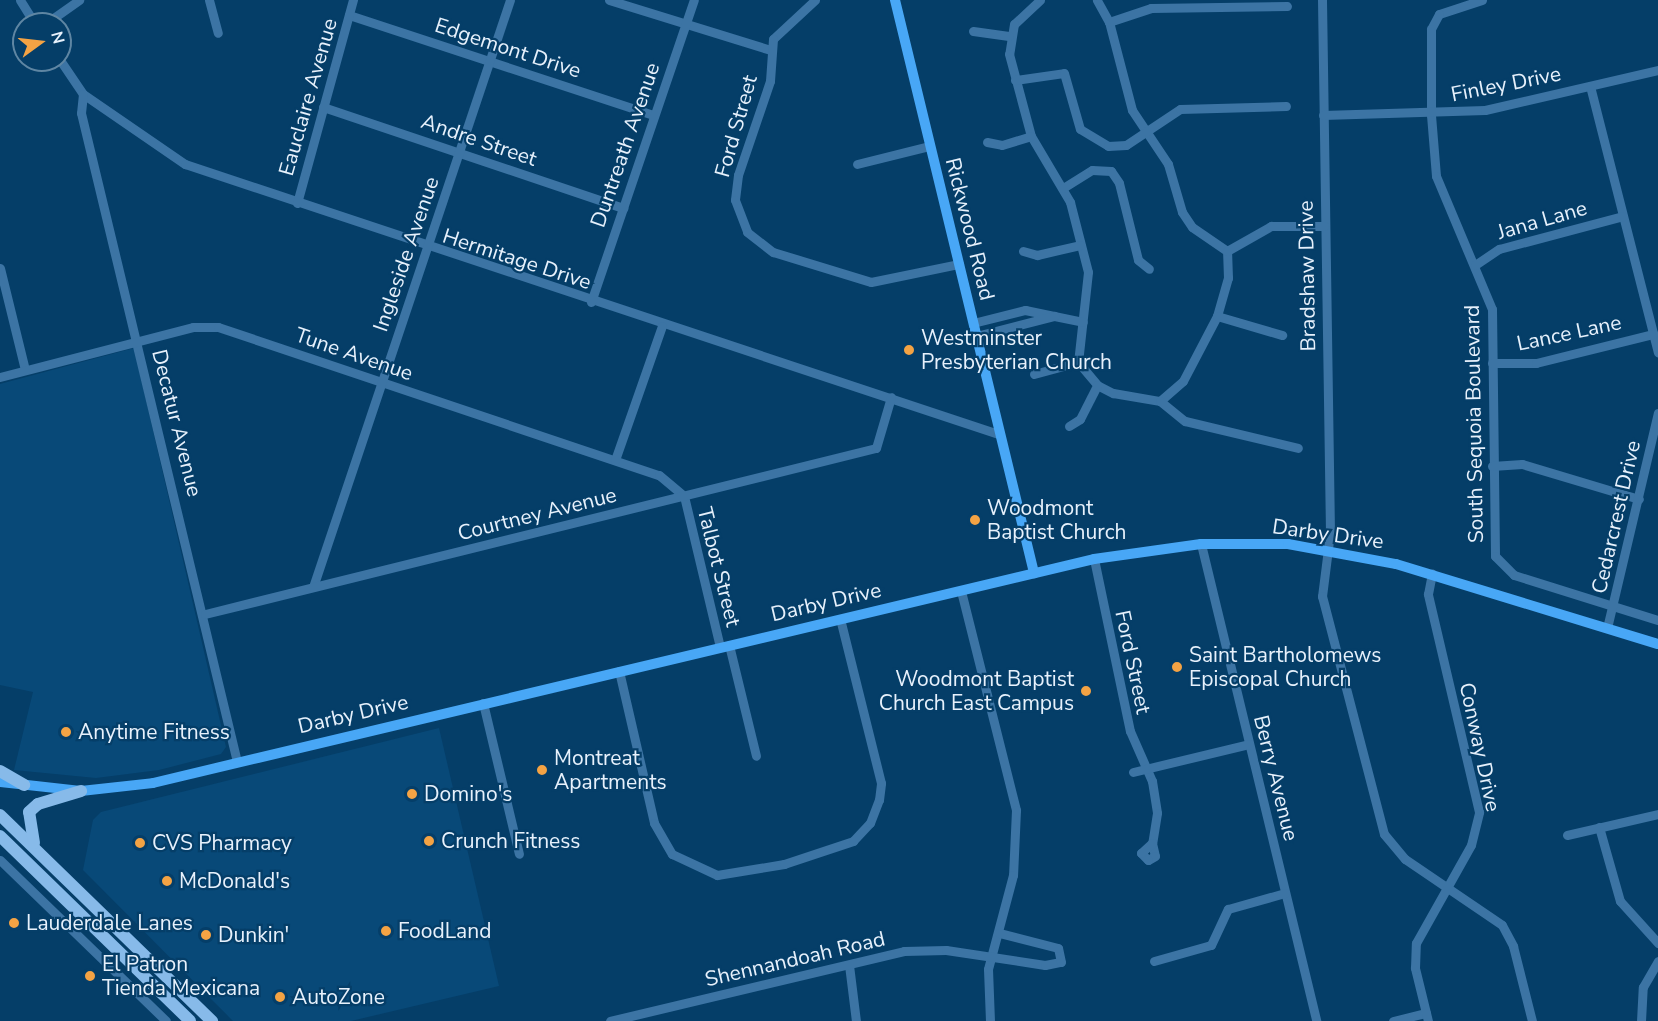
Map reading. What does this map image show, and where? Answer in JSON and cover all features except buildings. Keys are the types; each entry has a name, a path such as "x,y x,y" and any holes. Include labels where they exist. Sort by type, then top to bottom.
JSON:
{"highway":[{"path":"0,771 24,785"},
{"path":"39,852 28,831 29,812 38,804 81,790"},
{"path":"0,815 212,1021"},
{"path":"0,836 190,1021"}],"main road":[{"name":"Rickwood Road","path":"895,0 998,434 1034,573"},
{"name":"Darby Drive","path":"0,782 81,790 138,786 1094,559 1201,544 1288,544 1432,573 1658,644"}],"street":[{"path":"62,12 79,0"},
{"path":"209,0 218,33"},
{"name":"Eauclaire Avenue","path":"297,203 353,0"},
{"name":"Ingleside Avenue","path":"314,587 510,0"},
{"path":"609,0 685,27 771,51"},
{"name":"Duntreath Avenue","path":"591,302 694,0"},
{"name":"Ford Street","path":"815,0 773,39 770,81 738,175 735,200 747,232 773,252 871,282 959,264"},
{"path":"1040,0 1009,36 1015,80 1031,136 1063,188 1088,272 1078,362 1097,385 1138,400 1160,401 1185,421 1298,448"},
{"path":"1097,0 1109,21 1126,93 1143,131 1168,164 1192,227 1227,251"},
{"name":"Bradshaw Drive","path":"1322,0 1328,551 1322,596 1381,827 1392,849 1445,888 1484,909 1506,931 1532,1021"},
{"name":"South Sequoia Boulevard","path":"1482,0 1439,14 1431,29 1431,115 1436,176 1492,309 1492,539 1500,565 1514,575 1658,620"},
{"path":"1109,21 1151,8 1287,6"},
{"name":"Edgemont Drive","path":"349,15 654,115"},
{"path":"973,31 1009,36"},
{"name":"Finley Drive","path":"1323,115 1431,115 1485,110 1658,70"},
{"name":"Hermitage Drive","path":"68,72 83,94 185,164 427,248 663,326 891,397 998,434"},
{"path":"1015,80 1064,73 1080,129 1092,141 1126,145 1143,131 1180,109 1286,106"},
{"path":"1590,86 1658,352"},
{"name":"Decatur Avenue","path":"83,94 81,113 205,614 237,762"},
{"name":"Andre Street","path":"323,107 623,208"},
{"path":"987,142 1002,145 1031,136"},
{"path":"857,164 930,146"},
{"path":"1063,188 1092,170 1111,171 1119,183 1138,260 1149,270"},
{"name":"Jana Lane","path":"1475,265 1499,249 1623,216"},
{"path":"1227,251 1256,233 1285,227 1324,226"},
{"path":"1023,251 1037,255 1080,244"},
{"path":"1160,401 1183,381 1217,316 1228,278 1227,251"},
{"path":"0,268 25,370"},
{"path":"973,324 1025,310 1083,322"},
{"path":"976,336 1054,316"},
{"path":"1217,316 1282,335"},
{"path":"615,460 663,326"},
{"name":"Tune Avenue","path":"0,377 193,327 218,327 382,384 615,460 672,481 684,496"},
{"name":"Lance Lane","path":"1492,363 1536,363 1653,334"},
{"path":"1034,375 1078,362"},
{"path":"1068,426 1080,419 1097,385"},
{"name":"Courtney Avenue","path":"205,614 876,448 891,397"},
{"name":"Cedarcrest Drive","path":"1607,628 1658,413"},
{"path":"1492,465 1522,464 1639,500"},
{"name":"Talbot Street","path":"684,496 756,756"},
{"name":"Berry Avenue","path":"1201,544 1316,1021"},
{"name":"Ford Street","path":"1094,559 1130,731 1148,769 1157,813 1152,843"},
{"name":"Conway Drive","path":"1427,1017 1415,968 1416,943 1475,837 1479,812 1428,594 1432,573"},
{"path":"961,591 1016,810 1016,859 999,933 990,957 990,1021"},
{"path":"619,671 654,823 667,848 693,868 717,875 784,864 853,841 870,823 879,800 881,783 840,619"},
{"path":"483,703 519,854"},
{"path":"1132,772 1249,744"},
{"path":"1567,835 1658,814"},
{"path":"1599,827 1620,901 1658,943"},
{"path":"0,860 166,1021"},
{"path":"1154,961 1211,945 1227,909 1285,893"},
{"name":"Shennandoah Road","path":"610,1021 849,965 938,949 1054,966 1061,962 1058,948 999,933"},
{"path":"107,963 130,941"},
{"path":"1641,1021 1643,987 1658,961"},
{"path":"849,965 856,1021"},
{"path":"1393,1021 1427,1017"}],"shaded area":[{"path":"134,348 226,747 221,754 159,770 96,778 14,770 33,692 0,685 0,384"},
{"path":"439,728 499,986 351,1021 233,1021 83,870 93,820 101,812"}],"place":[{"name":"Westminster Presbyterian Church","path":"909,350"},
{"name":"Woodmont Baptist Church","path":"975,520"},
{"name":"Saint Bartholomews Episcopal Church","path":"1177,667"},
{"name":"Woodmont Baptist Church East Campus","path":"1086,691"},
{"name":"Anytime Fitness","path":"66,732"},
{"name":"Montreat Apartments","path":"542,770"},
{"name":"Domino's","path":"412,794"},
{"name":"Crunch Fitness","path":"429,841"},
{"name":"CVS Pharmacy","path":"140,843"},
{"name":"McDonald's","path":"167,881"},
{"name":"Lauderdale Lanes","path":"14,923"},
{"name":"FoodLand","path":"386,931"},
{"name":"Dunkin'","path":"206,935"},
{"name":"El Patron Tienda Mexicana","path":"90,976"},
{"name":"AutoZone","path":"280,997"}]}
